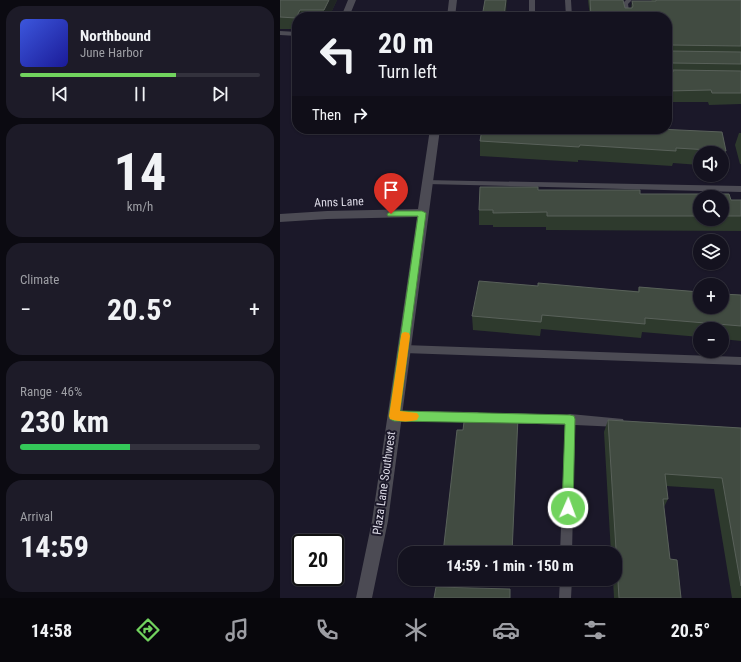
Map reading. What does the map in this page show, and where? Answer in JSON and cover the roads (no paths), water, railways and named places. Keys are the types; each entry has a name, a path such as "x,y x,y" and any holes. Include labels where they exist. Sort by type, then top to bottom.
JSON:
{"street":[{"path":"347,12 352,0"},
{"path":"452,12 453,0"},
{"path":"280,34 292,34"},
{"name":"Plaza Lane Southwest","path":"364,598 380,521 433,134"},
{"name":"Anns Lane","path":"280,218 327,215 422,213"}],"lane":[{"path":"532,0 532,12"},
{"path":"568,0 569,12"},
{"path":"626,12 625,4 629,0"},
{"path":"427,182 741,189"},
{"path":"404,349 741,361"},
{"path":"394,416 570,419 632,423"},
{"path":"566,546 570,419"},
{"path":"565,598 566,586"}]}
